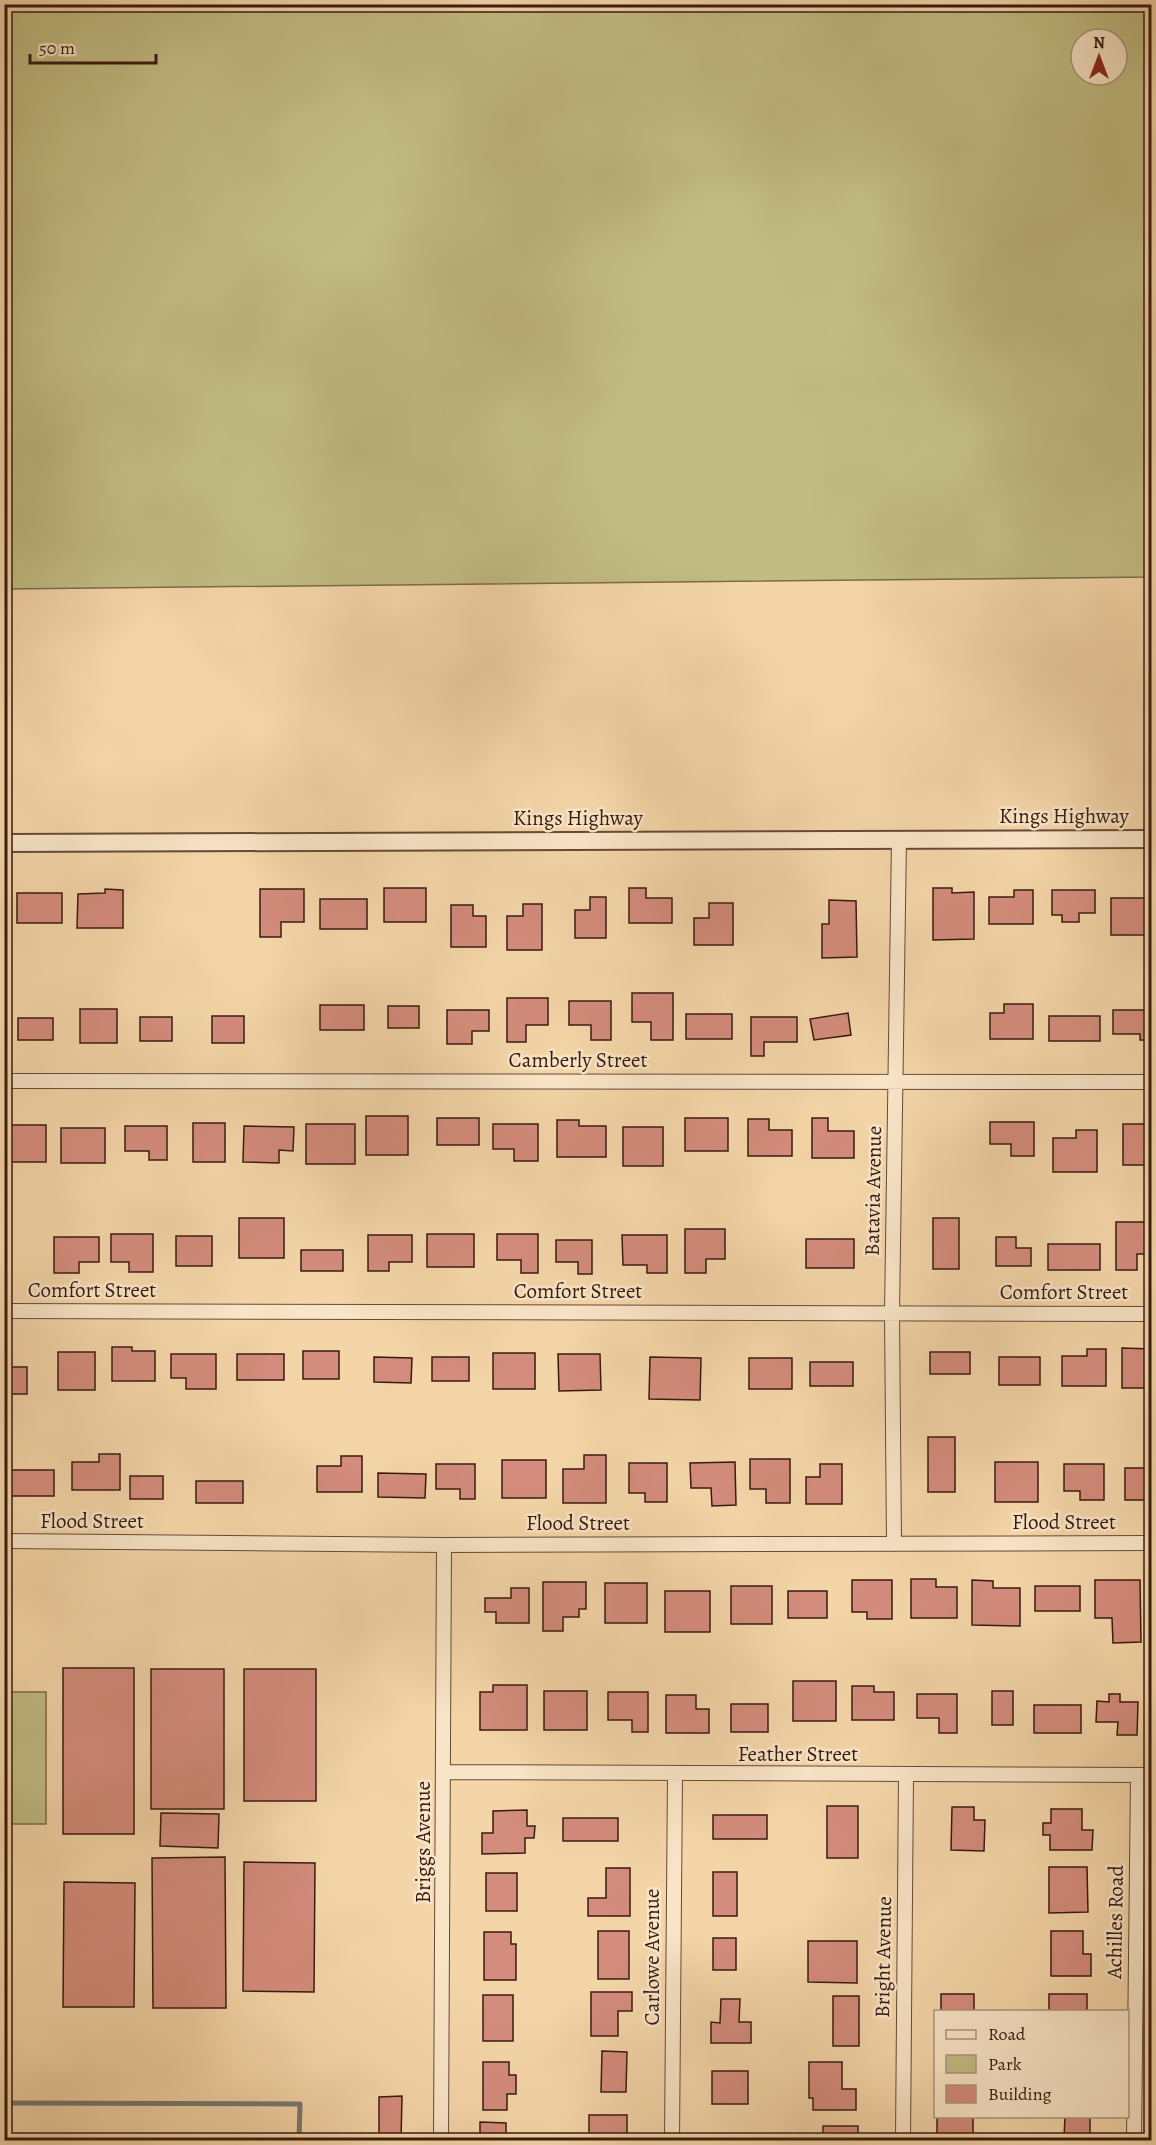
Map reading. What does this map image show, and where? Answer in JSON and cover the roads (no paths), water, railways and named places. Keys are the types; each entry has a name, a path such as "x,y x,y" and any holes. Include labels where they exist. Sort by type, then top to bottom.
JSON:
{"street":[{"name":"Batavia Avenue","path":"894,1544 892,1313 899,839"},
{"name":"Kings Highway","path":"4,843 1152,839"},
{"name":"Camberly Street","path":"4,1081 1152,1082"},
{"name":"Comfort Street","path":"4,1311 1152,1314"},
{"name":"Flood Street","path":"4,1541 444,1545 1152,1543"},
{"name":"Briggs Avenue","path":"441,2140 444,1545"},
{"name":"Feather Street","path":"444,1772 1145,1775"},
{"name":"Carlowe Avenue","path":"672,2140 675,1774"},
{"name":"Bright Avenue","path":"903,2140 906,1774"},
{"name":"Achilles Road","path":"1134,2140 1145,1775"}],"waterway":[{"path":"4,2103 300,2104 299,2140"}]}
